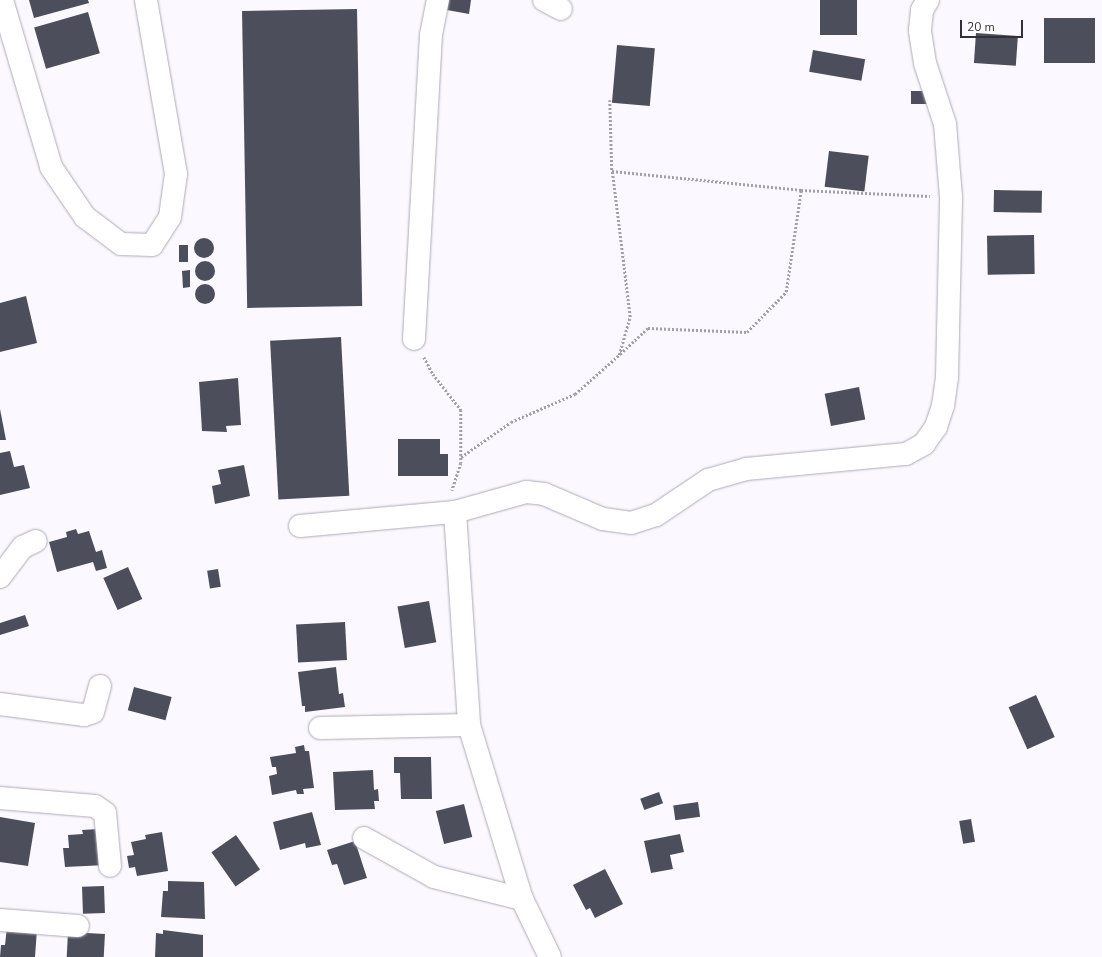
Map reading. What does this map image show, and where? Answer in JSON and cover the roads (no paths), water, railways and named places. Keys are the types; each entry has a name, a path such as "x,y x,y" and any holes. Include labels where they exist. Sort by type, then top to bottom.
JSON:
{"street":[{"path":"2,0 51,167 86,217 109,235 121,244 152,245 170,217 176,174 146,0"},
{"path":"414,339 431,35 438,0"},
{"path":"300,526 450,513 526,492 544,494 603,519 631,523 656,515 708,480 738,471 906,454 924,444 936,427 943,406 947,377 951,197 945,124 925,63 920,30 922,10 928,0"},
{"path":"450,513 469,725 522,899 550,957"},
{"path":"0,576 23,547 36,541"},
{"path":"0,704 84,716 93,712 100,686"},
{"path":"320,728 469,725"},
{"path":"0,798 95,806 105,813 110,866"},
{"path":"364,838 434,877 522,899"},
{"path":"0,920 78,926"}]}
